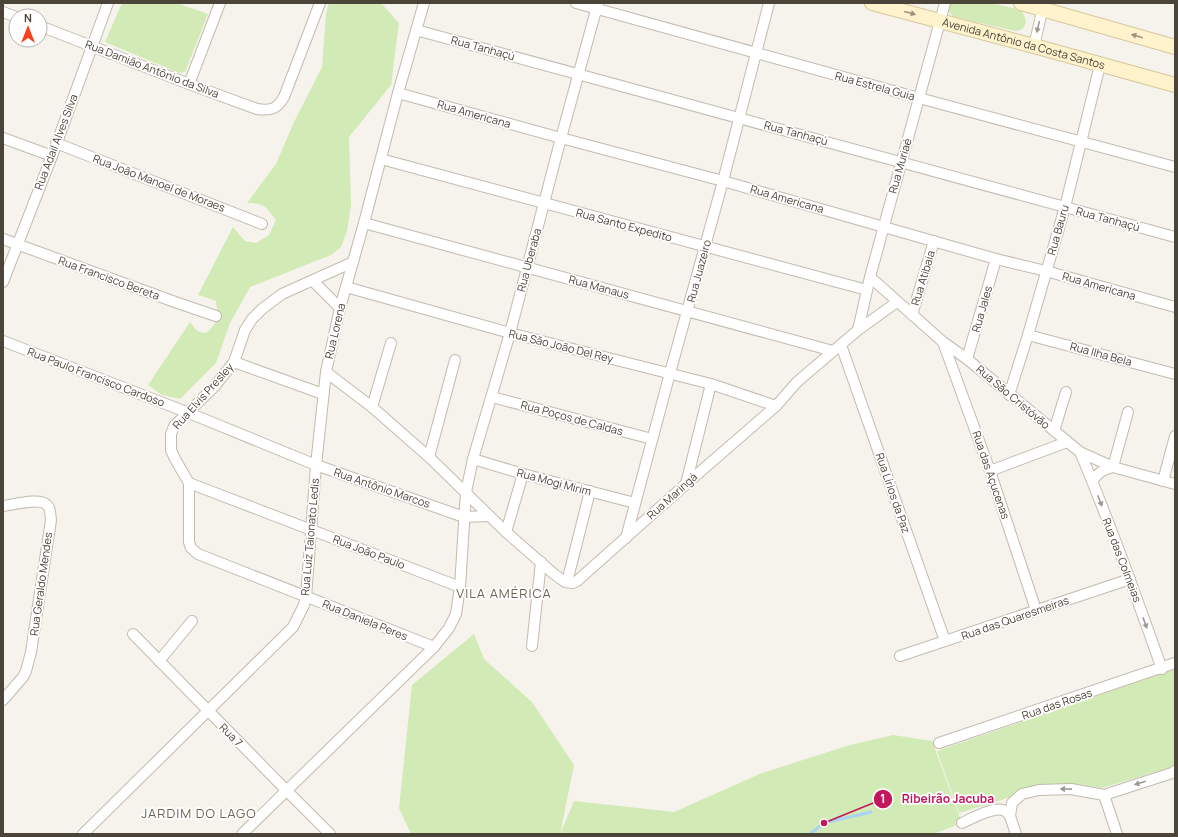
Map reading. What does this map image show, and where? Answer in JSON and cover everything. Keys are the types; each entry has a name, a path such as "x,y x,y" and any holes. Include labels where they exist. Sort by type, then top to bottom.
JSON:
{"street":[{"name":"Rua Adail Alves Silva","path":"3,282 16,244 52,156 108,3"},
{"path":"188,84 220,3"},
{"name":"Rua Damião Antônio da Silva","path":"48,29 188,84 265,110 274,108 280,104 284,97 320,3"},
{"name":"Rua Lorena","path":"424,3 340,308 326,372 372,407 429,457 506,532 561,580 567,582"},
{"name":"Rua Estrela Guia","path":"576,3 598,6 756,53 1175,167"},
{"name":"Rua Juazeiro","path":"626,538 723,181 769,3"},
{"name":"Avenida Antônio da Costa Santos","path":"872,3 1175,85"},
{"name":"Rua Muriaé","path":"858,330 883,227 945,3"},
{"path":"1021,3 1043,6 1175,47"},
{"name":"Rua Uberaba","path":"434,647 454,620 460,587 466,492 473,459 510,333 561,138 598,6"},
{"path":"1034,46 1043,6"},
{"name":"Rua Tanhaçú","path":"416,30 578,75 740,117 1175,237"},
{"name":"Rua Bauru","path":"1009,395 1065,207 1100,64"},
{"name":"Rua Americana","path":"398,93 723,181 996,259 1046,271 1175,307"},
{"path":"3,138 52,156"},
{"name":"Rua João Manoel de Moraes","path":"56,143 262,224"},
{"name":"Rua Santo Expedito","path":"381,159 867,290"},
{"name":"Rua Manaus","path":"364,223 688,311 837,348"},
{"name":"Rua Francisco Bereta","path":"3,239 216,316"},
{"name":"Rua Atibaia","path":"912,315 934,241"},
{"name":"Rua Jales","path":"967,359 996,259"},
{"name":"Rua Elvis Presley","path":"189,483 174,459 171,450 170,441 174,426 214,387 234,362 240,344 252,319 271,301 282,294 353,262"},
{"name":"Rua São Cristóvão","path":"870,277 944,342 967,359 1080,452 1113,467 1175,484"},
{"path":"312,281 340,308"},
{"name":"Rua São João Del Rey","path":"346,287 510,333 711,384 776,406"},
{"path":"776,406 797,382 858,330 897,302"},
{"name":"Rua Ilha Bela","path":"1028,335 1175,374"},
{"name":"Rua Paulo Francisco Cardoso","path":"3,342 188,413"},
{"name":"Rua das Açucenas","path":"944,342 990,471 1036,610"},
{"path":"372,407 391,343"},
{"name":"Rua Lírios da Paz","path":"837,348 945,641"},
{"path":"429,457 456,360"},
{"path":"234,362 323,394"},
{"name":"Rua Luiz Taionato Ledis","path":"83,834 293,627 304,606 306,597 316,465 326,372"},
{"path":"686,484 711,384"},
{"path":"1054,431 1066,392"},
{"name":"Rua Poços de Caldas","path":"492,397 652,439"},
{"name":"Rua Maringá","path":"567,582 577,582 776,406"},
{"path":"1092,481 1097,474 1103,470 1113,467 1128,412"},
{"name":"Rua Antônio Marcos","path":"188,413 316,465 464,517"},
{"path":"1163,481 1175,436"},
{"path":"990,471 1067,442"},
{"name":"Rua das Colmeias","path":"1080,452 1130,579 1162,669"},
{"name":"Rua Mogi Mirim","path":"473,459 523,474 635,503"},
{"path":"506,532 523,474"},
{"name":"Rua João Paulo","path":"189,483 460,587"},
{"name":"Rua Daniela Peres","path":"189,483 189,542 191,548 198,554 434,647"},
{"path":"567,582 590,491"},
{"name":"Rua Geraldo Mendes","path":"3,506 34,501 42,502 48,505 51,520 31,652 26,671 23,677 3,700"},
{"path":"464,517 489,516"},
{"path":"532,646 541,562"},
{"name":"Rua das Quaresmeiras","path":"900,656 1130,579"},
{"path":"159,661 192,621"},
{"name":"Rua 7","path":"132,634 330,834"},
{"path":"242,834 434,647"},
{"name":"Rua das Rosas","path":"939,743 1162,669 1175,663"},
{"path":"1010,816 1012,803 1022,794 1039,790 1071,789 1104,794 1175,772"},
{"path":"1104,794 1117,834"},
{"path":"962,823 988,811 1001,810 1005,811 1010,816 1016,834"}],"green space":[{"path":"122,3 177,3 208,14 185,72 179,73 105,42"},
{"path":"329,3 381,3 399,23 391,85 349,137 351,206 347,231 341,247 331,255 250,287 230,323 216,363 180,399 162,395 148,385 190,322 197,331 206,333 217,319 216,301 198,295 233,227 245,241 256,243 269,235 276,220 270,212 261,205 247,203 276,164 294,122 322,67 326,14"},
{"path":"949,3 991,3 1021,10 1026,22 1021,30 1015,31 954,17 949,11"},
{"path":"474,634 484,659 532,702 574,765 560,834 411,834 399,808 412,685"},
{"path":"1175,669 1175,766 1102,788 1076,784 1053,784 959,813 937,751"},
{"path":"893,735 932,741 962,823 933,834 560,834 574,801 674,812 762,773 850,745"}],"waterway":[{"path":"810,834 824,823 871,812"}],"place":[{"name":"Ribeirão Jacuba","path":"824,823"}],"district":[{"name":"VILA AMÉRICA","path":"504,593"},
{"name":"JARDIM DO LAGO","path":"199,813"}]}
